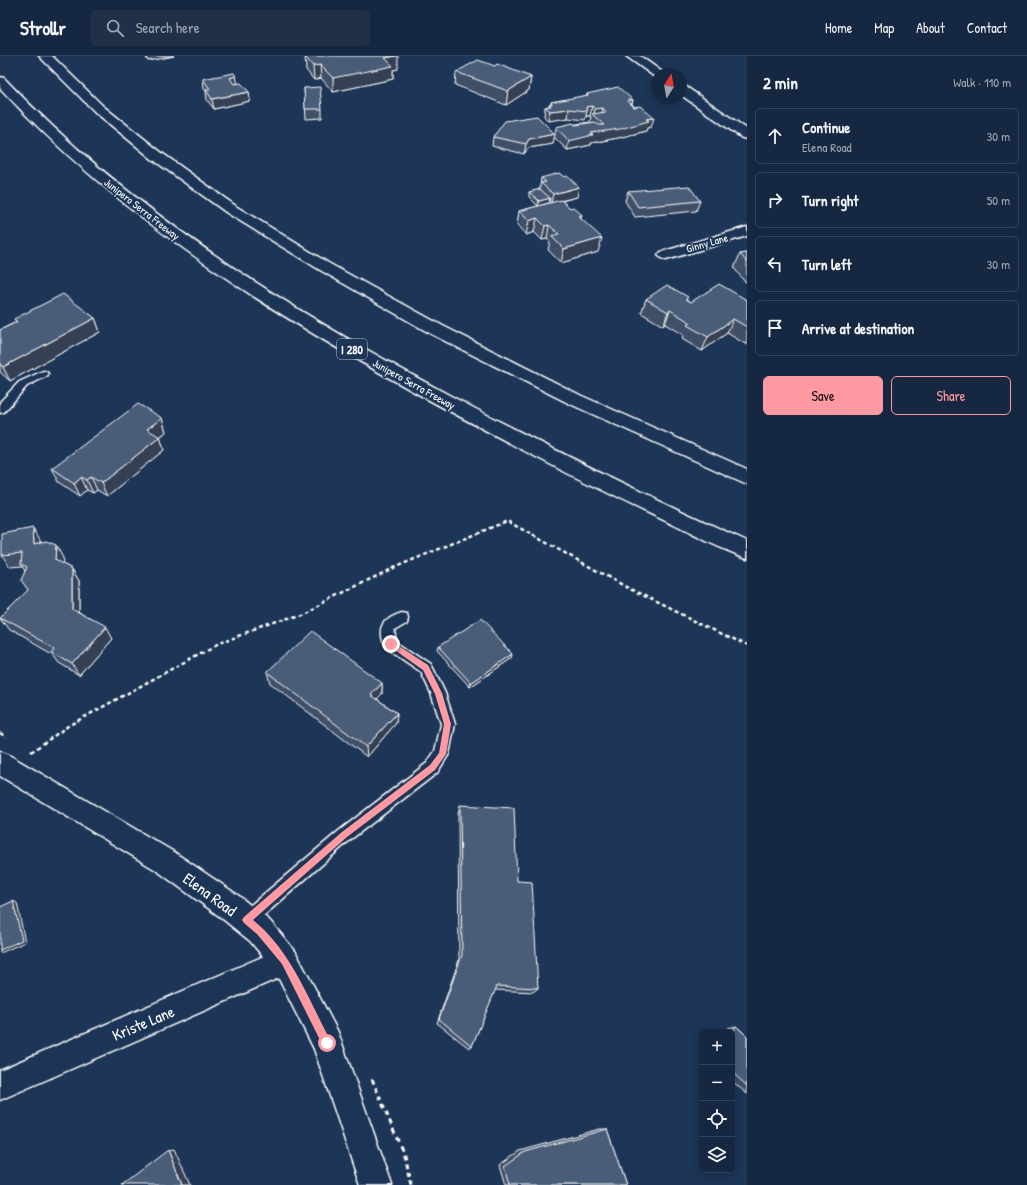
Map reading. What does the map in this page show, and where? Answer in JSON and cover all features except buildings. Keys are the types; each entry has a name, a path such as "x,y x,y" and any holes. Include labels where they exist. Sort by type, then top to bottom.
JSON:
{"main road":[{"path":"45,56 99,109 157,156 232,210 324,268 436,330 576,400 747,477"},
{"path":"632,56 651,69"},
{"name":"Junipero Serra Freeway","path":"0,81 44,126 102,178 179,238 273,302 389,371 530,446 704,531 747,550"},
{"path":"687,94 747,135"},
{"name":"Ginny Lane","path":"666,255 747,231"},
{"name":"Elena Road","path":"0,763 165,861 229,906 260,931 285,961 327,1043 376,1185"},
{"name":"Kriste Lane","path":"0,1085 285,961"}],"lane":[{"path":"0,409 24,384 44,374"},
{"path":"246,920 344,835 432,768 442,754 448,724 438,693 426,668 391,644 388,626 402,617"}],"route":[{"path":"327,1043 285,961 260,931 246,920 344,835 395,798 432,768 442,754 448,724 438,693 426,668 391,644"}]}
